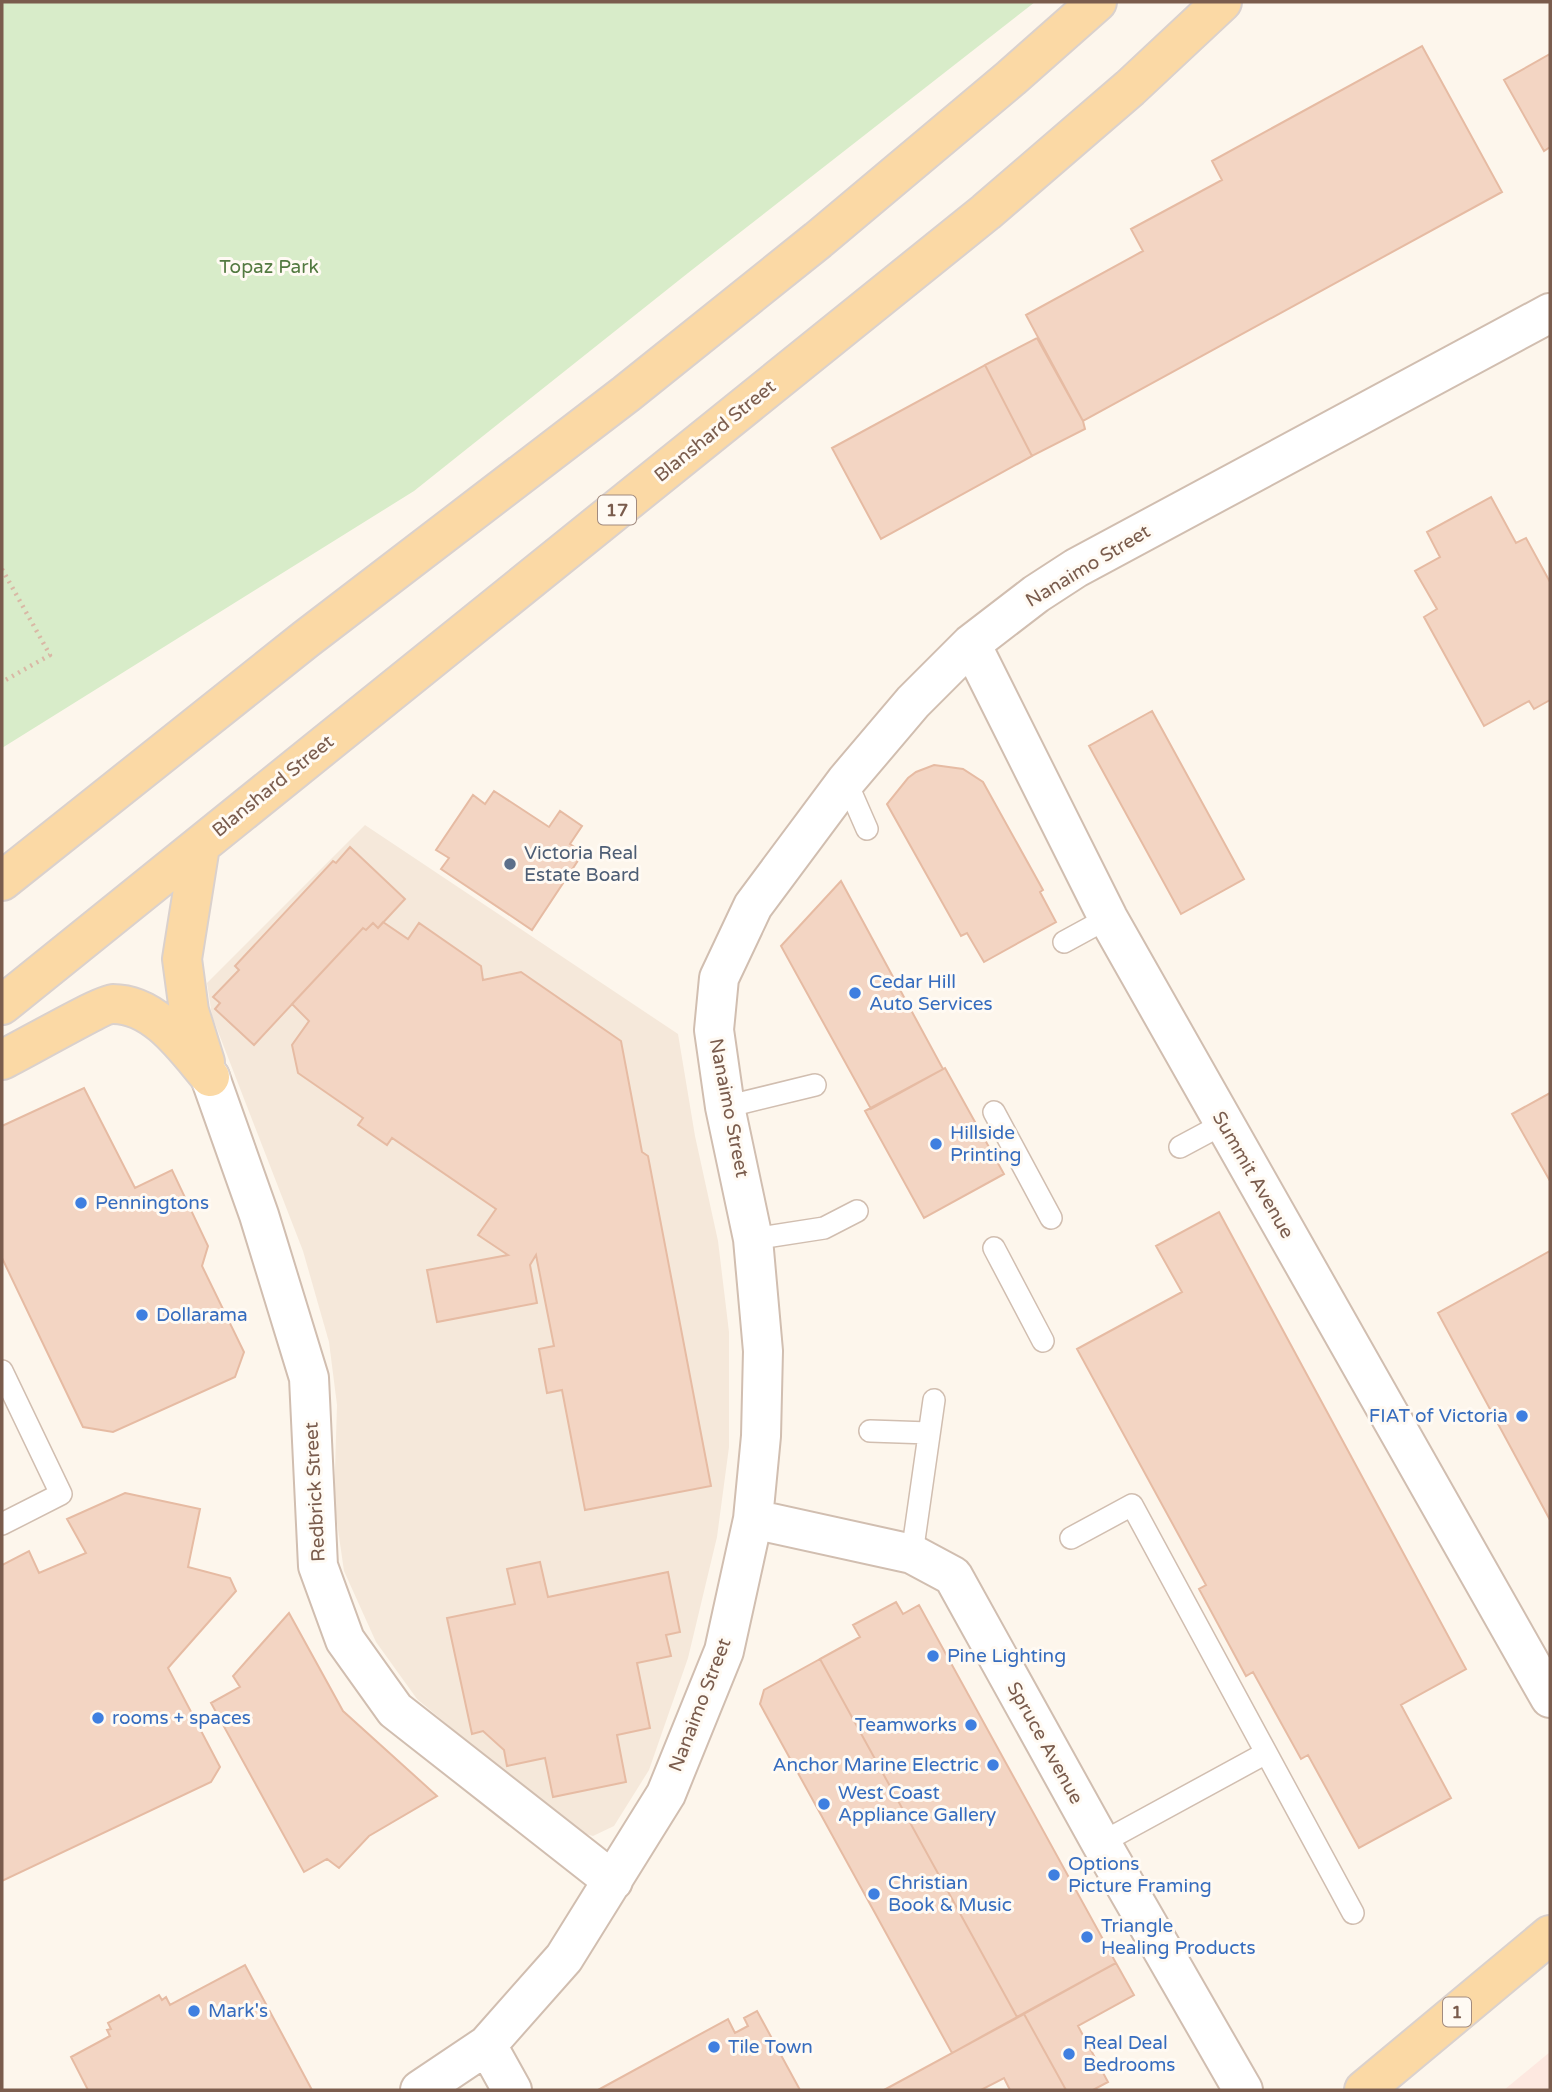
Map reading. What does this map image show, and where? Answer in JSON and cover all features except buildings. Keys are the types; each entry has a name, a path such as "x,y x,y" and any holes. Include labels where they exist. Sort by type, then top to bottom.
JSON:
{"main road":[{"path":"2,881 306,639 679,351 818,240 1097,2"},
{"name":"Blanshard Street","path":"2,1005 986,212 1130,88 1222,2"},
{"path":"200,846 182,959 188,1011 210,1077"},
{"path":"2,1060 112,1004 141,1010 176,1036 210,1077"},
{"name":"1","path":"1364,2090 1550,1935"}],"street":[{"name":"Nanaimo Street","path":"420,2090 487,2045 564,1958 666,1794 723,1651 753,1519 761,1436 763,1352 753,1240 725,1107 714,1030 719,978 753,906 846,781 913,702 971,644 1036,594 1076,568 1550,313"},
{"name":"Summit Avenue","path":"971,644 1108,918 1550,1698"},
{"name":"Redbrick Street","path":"210,1077 259,1215 309,1378 318,1566 345,1640 395,1710 612,1881"},
{"name":"Spruce Avenue","path":"753,1519 912,1554 953,1576 1101,1843 1243,2090"},
{"path":"487,2045 512,2090"}],"lane":[{"path":"846,781 867,829"},
{"path":"1064,943 1108,918"},
{"path":"725,1107 815,1085"},
{"path":"994,1112 1051,1217"},
{"path":"1180,1147 1223,1124"},
{"path":"753,1240 824,1228 857,1211"},
{"path":"994,1248 1043,1340"},
{"path":"2,1371 61,1494 2,1524"},
{"path":"912,1554 934,1400"},
{"path":"870,1431 929,1433"},
{"path":"1071,1538 1132,1505 1353,1913"},
{"path":"1101,1843 1266,1753"}],"path":[{"path":"2,569 50,655 2,682"}],"shaded area":[{"path":"365,825 678,1034 695,1136 718,1241 729,1332 729,1447 717,1537 688,1658 649,1770 614,1826 593,1836 572,1830 417,1699 376,1642 344,1571 334,1502 337,1405 329,1342 303,1251 212,1016 207,983"},
{"path":"1550,2052 1550,2090 1504,2090"}],"green space":[{"name":"Topaz Park","path":"2,2 1035,2 414,491 2,748"}],"place":[{"name":"Victoria Real Estate Board","path":"510,864"},
{"name":"Cedar Hill Auto Services","path":"855,993"},
{"name":"Hillside Printing","path":"936,1144"},
{"name":"Penningtons","path":"81,1203"},
{"name":"Dollarama","path":"142,1315"},
{"name":"FIAT of Victoria","path":"1522,1416"},
{"name":"Pine Lighting","path":"933,1656"},
{"name":"rooms + spaces","path":"98,1718"},
{"name":"Teamworks","path":"971,1725"},
{"name":"Anchor Marine Electric","path":"993,1765"},
{"name":"West Coast Appliance Gallery","path":"824,1804"},
{"name":"Options Picture Framing","path":"1054,1875"},
{"name":"Christian Book & Music","path":"874,1894"},
{"name":"Triangle Healing Products","path":"1087,1937"},
{"name":"Mark's","path":"194,2011"},
{"name":"Tile Town","path":"714,2047"},
{"name":"Real Deal Bedrooms","path":"1069,2054"}]}
